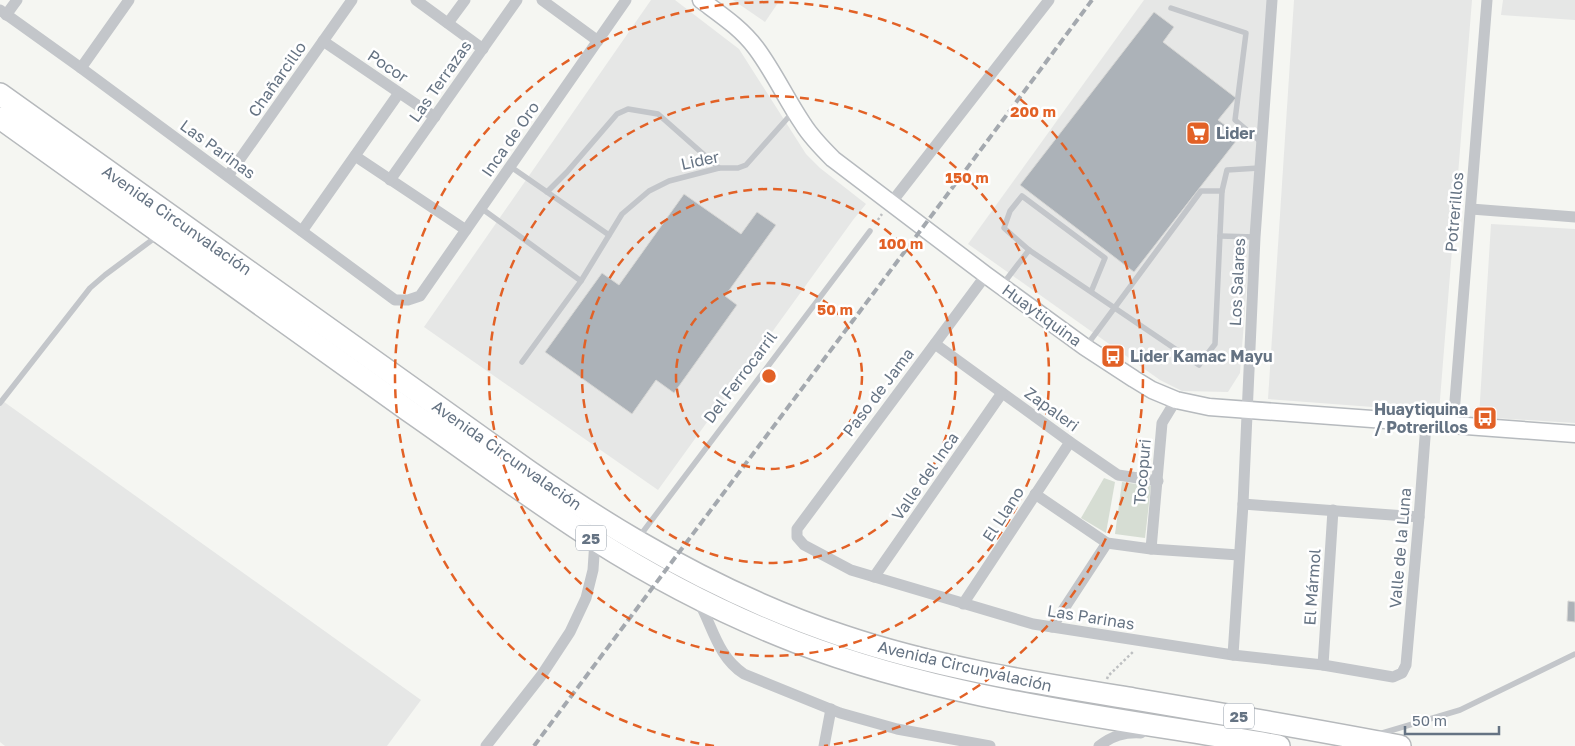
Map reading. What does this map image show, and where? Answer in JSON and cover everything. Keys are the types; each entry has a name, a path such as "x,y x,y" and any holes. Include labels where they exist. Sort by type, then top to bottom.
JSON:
{"highway":[{"name":"Avenida Circunvalación","path":"0,94 495,448 585,510 692,572 780,612 842,636 906,655 1003,678 1268,721 1400,746"},
{"name":"Avenida Circunvalación","path":"0,118 455,443 595,540 697,598 796,642 908,678 1020,702 1279,746"}],"street":[{"path":"3,12 17,0"},
{"path":"81,68 129,0"},
{"path":"416,0 483,49"},
{"name":"Las Terrazas","path":"448,23 465,0"},
{"name":"Las Terrazas","path":"390,180 517,0"},
{"path":"542,0 598,41"},
{"name":"Inca de Oro","path":"420,296 626,0"},
{"name":"Huaytiquina","path":"701,0 731,22 748,39 763,59 811,136 833,159 986,275 1086,347 1146,386 1176,400 1209,407 1575,434"},
{"path":"891,203 1049,0"},
{"name":"Los Salares","path":"1233,655 1243,504 1259,168 1272,0"},
{"name":"Potrerillos","path":"1453,426 1488,0"},
{"name":"Chañarcillo","path":"228,176 323,41 347,2"},
{"name":"Las Parinas","path":"3,12 395,300 408,300 420,296"},
{"name":"Pocor","path":"323,41 435,117"},
{"name":"Las Terrazas","path":"302,231 398,92"},
{"path":"355,156 466,230"},
{"path":"1470,209 1575,217"},
{"name":"Paso de Jama","path":"797,529 986,275"},
{"name":"Zapaleri","path":"935,344 1118,475 1158,481"},
{"name":"Valle del Inca","path":"874,577 1002,393"},
{"name":"Tocopuri","path":"1151,549 1162,424 1176,400"},
{"name":"Valle de la Luna","path":"1402,673 1406,665 1426,424"},
{"name":"El Llano","path":"964,604 1070,442"},
{"path":"1036,494 1107,543 1151,549 1239,555"},
{"path":"1243,504 1419,517"},
{"name":"El Mármol","path":"1323,665 1333,510"},
{"name":"Las Parinas","path":"797,529 797,537 804,545 851,570 1033,624 1233,655 1323,665 1393,677 1402,673"},
{"path":"486,746 541,676 570,632 586,598 593,570 595,540"},
{"path":"1052,628 1107,543"},
{"path":"697,598 719,647 729,662 744,674 840,713 898,729 990,746"},
{"path":"824,746 831,709"},
{"name":"Avenida Circunvalación","path":"1098,746 1118,734 1128,732 1165,734 1209,742 1240,739"}],"lane":[{"path":"1171,8 1246,33 1235,120 1261,142"},
{"path":"547,192 567,172 617,114 628,109 658,114 719,168"},
{"name":"Lider","path":"522,362 581,281 622,214 649,191 669,181 719,168 738,168 746,165 794,110"},
{"path":"511,167 609,235"},
{"path":"1092,292 1105,258 1022,196 1010,211 1004,228 1029,250 1199,365 1216,344 1222,191 1227,170 1259,168"},
{"path":"1086,347 1201,191 1222,191"},
{"path":"481,208 581,281"},
{"name":"Del Ferrocarril","path":"636,541 870,231"},
{"path":"0,404 90,288 161,233"},
{"path":"1220,236 1255,237"},
{"path":"1002,286 1029,250"},
{"path":"1362,739 1460,710 1575,654"}],"path":[{"path":"870,231 891,203"}],"shaded area":[{"path":"651,0 675,0 739,49 806,154 820,168 866,204 658,490 424,327"},
{"path":"733,0 780,0 765,22"},
{"path":"1144,0 1269,0 1240,373 1228,392 1182,391 1160,380 968,244"},
{"path":"1294,0 1472,0 1439,412 1268,399"},
{"path":"1503,0 1575,0 1575,20 1501,15"},
{"path":"1491,224 1575,229 1575,423 1479,417"},
{"path":"0,399 421,700 387,746 5,746 0,742"},
{"path":"1104,478 1115,482 1106,533 1081,518"},
{"path":"1122,482 1151,486 1145,538 1115,534"}],"building":[{"path":"1154,12 1174,27 1163,42 1236,98 1218,120 1240,136 1134,272 1020,185"},
{"path":"684,194 741,234 757,212 776,225 725,296 737,305 674,393 656,380 632,414 545,352 602,273 619,285"},
{"path":"1568,601 1575,602 1575,622 1567,621"}],"railway":[{"path":"534,746 1092,0"}],"place":[{"name":"Lider","path":"1198,133"},
{"name":"Lider Kamac Mayu","path":"1113,356"},
{"name":"Huaytiquina / Potrerillos","path":"1485,418"}]}
